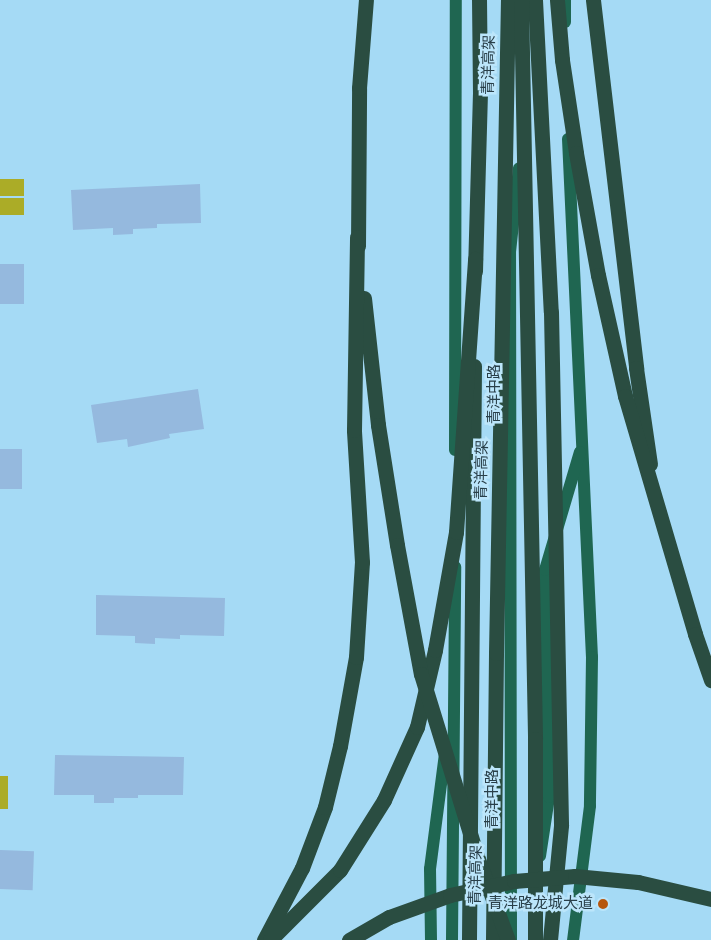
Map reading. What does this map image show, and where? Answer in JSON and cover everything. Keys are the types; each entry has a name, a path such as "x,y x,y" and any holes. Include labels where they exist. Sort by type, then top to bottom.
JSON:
{"highway":[{"path":"264,940 302,868 325,807 340,746 356,657 362,562 354,430 359,88 366,0"},
{"name":"青洋高架","path":"469,940 475,259 480,94 479,0"},
{"name":"青洋高架","path":"493,940 496,644 508,0"},
{"path":"521,0 535,729 534,940"},
{"path":"535,0 551,312 561,825 550,940"},
{"path":"558,0 562,60 576,153 598,275 625,396 657,508 711,680"},
{"path":"593,0 636,368 657,508"},
{"path":"357,237 378,425 397,545 421,674 478,859 509,940"},
{"path":"270,940 340,870 384,800 418,726 435,650 456,532 475,259"},
{"path":"348,940 389,917 450,895 514,881 584,877 638,882 711,898"}],"main road":[{"path":"452,940 456,0"},
{"name":"青洋中路","path":"509,940 510,252 535,0"},
{"path":"558,0 565,23"},
{"path":"565,0 569,172 592,657 590,806 573,940"},
{"path":"527,940 549,797 545,570 583,442"},
{"path":"431,940 430,868 454,682"}],"shaded area":[{"path":"0,179 24,179 24,196 0,196"},
{"path":"0,198 24,198 24,215 0,215"},
{"path":"0,776 8,776 8,809 0,809"}],"building":[{"path":"200,184 201,223 157,224 157,228 133,229 133,234 113,235 113,228 73,230 71,190"},
{"path":"0,264 24,264 24,304 0,304"},
{"path":"198,389 204,429 169,434 170,438 128,447 127,439 97,443 91,405"},
{"path":"0,449 22,449 22,489 0,489"},
{"path":"96,595 225,598 224,636 180,635 180,639 155,638 155,644 135,643 135,636 96,635"},
{"path":"55,755 184,757 183,795 138,795 138,798 114,798 114,803 94,803 94,795 54,795"},
{"path":"0,850 34,851 33,890 0,889"}],"place":[{"name":"青洋路龙城大道","path":"603,904"}]}
